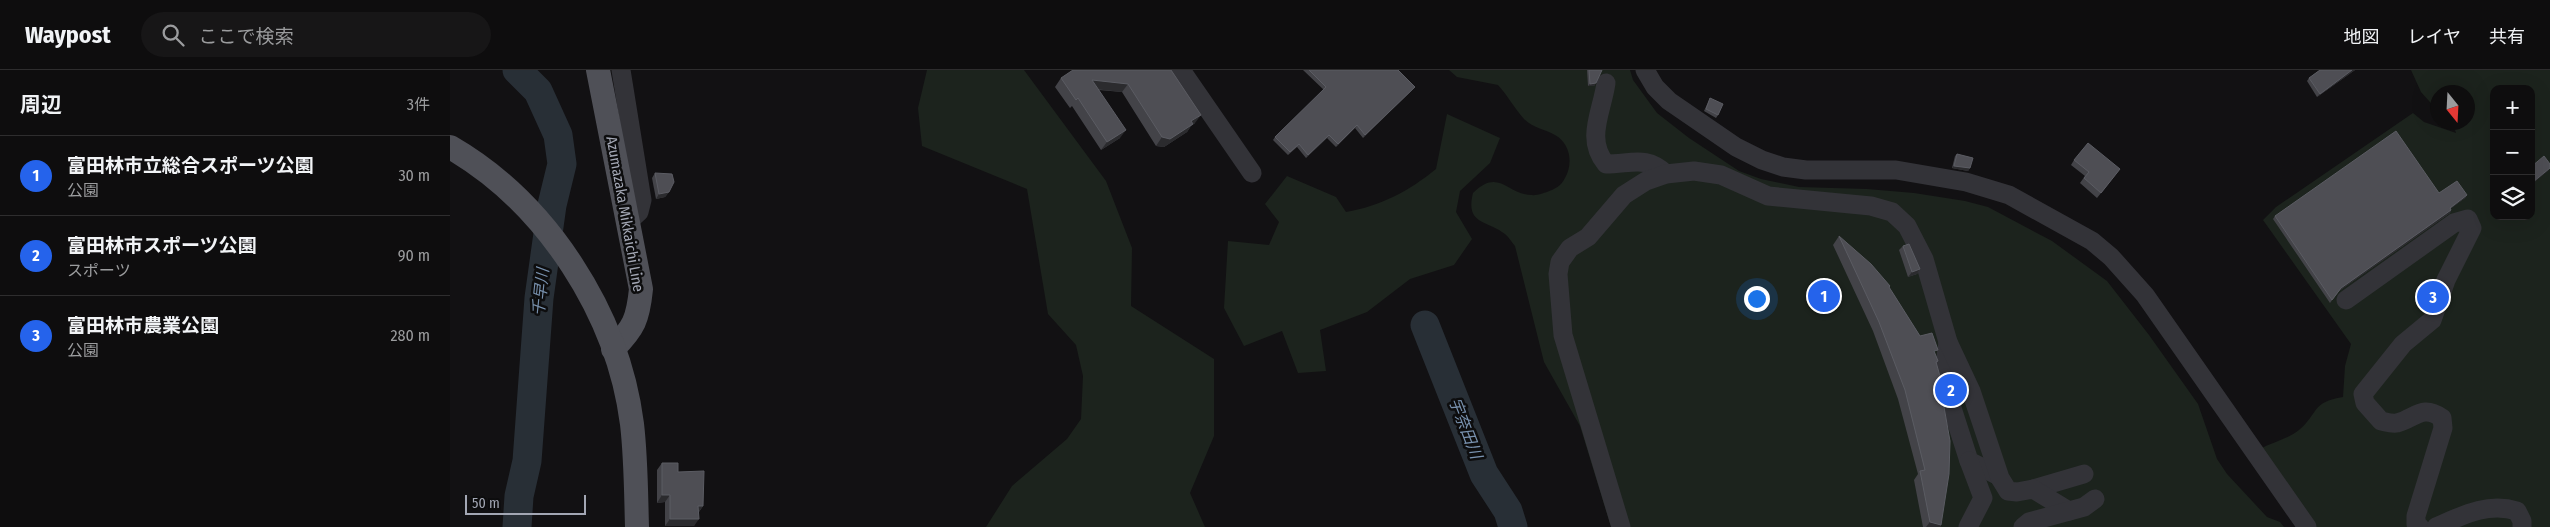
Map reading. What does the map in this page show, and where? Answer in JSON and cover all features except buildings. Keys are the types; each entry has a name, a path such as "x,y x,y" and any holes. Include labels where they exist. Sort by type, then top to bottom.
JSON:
{"main road":[{"name":"Azumazaka Mikkaichi Line","path":"598,70 641,289 639,313 630,332 613,349"},
{"path":"454,150 497,181 527,210 560,247 593,301 613,349 622,378 632,423 637,527"}],"street":[{"path":"621,70 642,200 639,212 629,221"},
{"path":"1181,70 1252,173"},
{"path":"1646,70 1655,87 1668,101 1736,147 1762,160 1783,167 1806,170 1896,170 1974,184 2010,195 2092,241 2111,257 2144,295 2307,527"},
{"path":"1606,84 1594,132 1595,145 1600,156 1606,164 1641,161 1656,164 1666,174"},
{"path":"1621,527 1563,335 1558,274 1560,262 1570,248 1588,237 1624,196 1646,181 1666,174 1694,171 1721,175 1768,196 1872,206 1892,212 1907,226 1924,258 1948,342 1971,391 1999,476 2008,491 2017,492 2033,489 2084,474"},
{"path":"2346,300 2454,222 2468,219 2472,228 2446,280 2432,320 2404,344 2363,394 2365,403 2381,422 2395,423 2423,412 2433,412 2442,418 2443,428 2416,516 2416,524 2420,527"},
{"path":"1948,342 1943,380 1983,498 1968,527"},
{"path":"1969,461 1999,476"},
{"path":"2033,489 2070,511"},
{"path":"2023,527 2029,522 2084,507 2095,499"},
{"path":"2436,527 2460,516 2502,506 2517,511 2522,520 2522,527"}],"shaded area":[{"path":"927,70 1024,70 1106,181 1132,248 1131,306 1214,359 1214,436 1190,493 1205,527 986,527 1012,486 1067,439 1081,419 1083,376 1076,345 1048,314 1027,189 922,146 918,108"},
{"path":"1449,70 1630,70 1633,80 1657,113 1689,138 1739,171 1761,179 1799,187 1867,189 1914,193 1965,201 1988,207 2052,241 2107,281 2149,335 2198,404 2217,459 2227,474 2267,517 2280,522 2284,527 1611,527 1580,426 1544,362 1515,246 1505,234 1479,220 1472,211 1471,203 1473,193 1490,182 1503,184 1523,194 1537,195 1553,190 1562,183 1568,173 1570,161 1567,149 1555,135 1524,119 1498,85 1457,77"},
{"path":"2411,70 2550,70 2550,527 2314,527 2260,449 2295,433 2320,405 2343,397 2345,366 2351,344 2263,220 2276,207 2413,113 2424,122 2430,124 2430,130 2447,130 2456,133 2455,130 2475,130 2475,85 2430,85 2430,102 2421,92"},
{"path":"1447,114 1500,138 1490,163 1460,191 1456,212 1472,239 1454,265 1410,279 1367,312 1320,330 1326,371 1298,373 1282,331 1244,346 1224,308 1228,241 1269,245 1279,222 1265,204 1287,176 1336,197 1346,212 1383,202 1405,191 1436,169"}],"waterway":[{"name":"千早川","path":"517,70 538,91 558,135 562,164 552,205 539,298 527,461 519,496 517,527"},
{"name":"宇奈田川","path":"1425,325 1484,474 1508,511 1513,527"}],"place":[{"name":"富田林市立総合スポーツ公園","path":"1824,296"},
{"name":"富田林市農業公園","path":"2433,297"},
{"name":"富田林市スポーツ公園","path":"1951,390"}]}
